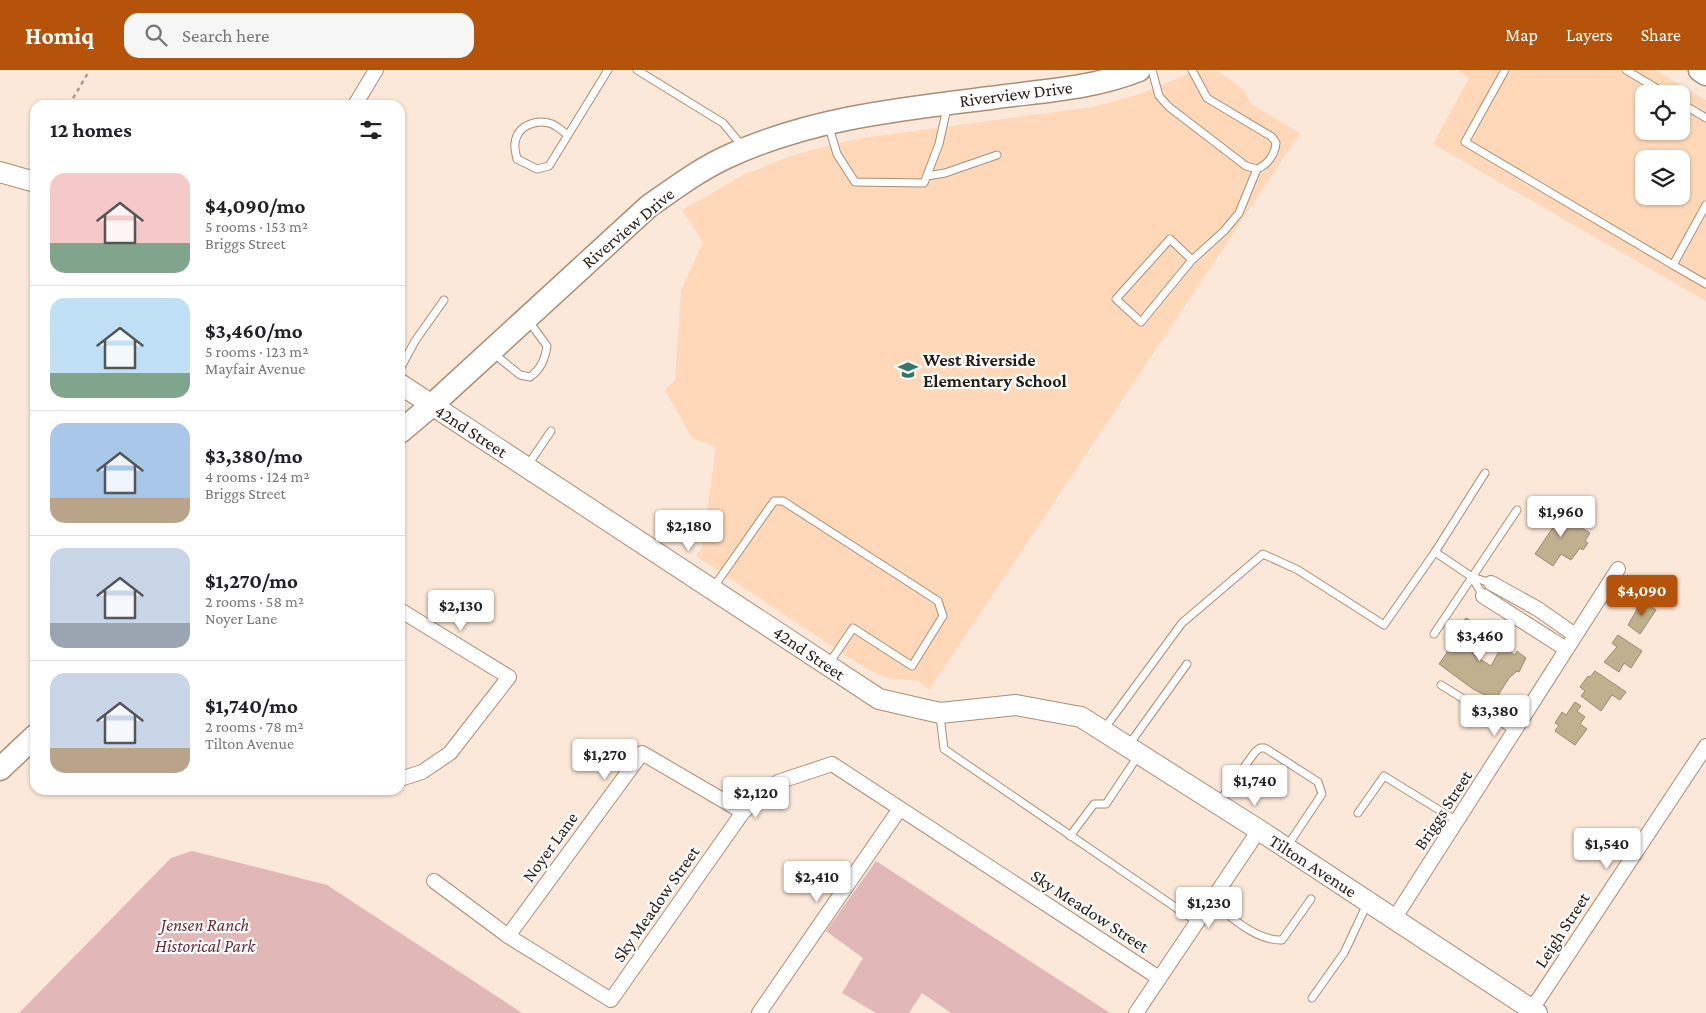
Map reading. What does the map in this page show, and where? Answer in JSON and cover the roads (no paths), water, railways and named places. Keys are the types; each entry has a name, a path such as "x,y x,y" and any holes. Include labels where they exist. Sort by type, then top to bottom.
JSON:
{"main road":[{"name":"Riverview Drive","path":"405,428 649,206 686,180 745,149 799,129 859,115 1084,86 1139,70"},
{"path":"1700,70 1706,74"},
{"path":"0,769 30,741"}],"street":[{"path":"357,100 372,72"},
{"path":"0,172 30,181"},
{"name":"42nd Street","path":"405,387 713,588 879,699 940,713"},
{"name":"Briggs Street","path":"1394,919 1516,732 1566,649 1618,569"},
{"path":"1491,583 1520,599 1575,635"},
{"path":"1483,596 1566,649"},
{"path":"1511,614 1520,599"},
{"path":"405,613 509,677 450,752 422,772 405,777"},
{"name":"Tilton Avenue","path":"940,713 1016,705 1081,717 1259,830 1534,1011"},
{"name":"Leigh Street","path":"1534,1011 1706,746"},
{"name":"Noyer Lane","path":"508,936 642,753 743,812"},
{"name":"Sky Meadow Street","path":"434,881 508,936 611,1000 743,812 778,782 832,764 899,810 1159,978"},
{"path":"759,1013 899,810"},
{"path":"1136,1013 1259,830"}],"lane":[{"path":"568,135 552,124 538,122 528,125 520,132 514,144 517,159 537,169 549,166 608,70"},
{"path":"637,70 723,124 745,149"},
{"path":"1152,70 1159,96 1169,107 1246,166 1257,169 1264,166 1276,150 1276,143 1272,137 1207,98 1192,70"},
{"path":"1495,70 1504,72 1465,142 1706,284"},
{"path":"1626,70 1651,85"},
{"path":"828,122 837,154 856,182 924,183 939,144 948,103"},
{"path":"1690,108 1706,118"},
{"path":"927,176 945,173 997,156"},
{"path":"1192,260 1170,239 1116,299 1141,322 1192,260 1224,231 1239,213 1257,169"},
{"path":"1673,265 1706,205"},
{"path":"405,360 415,341 444,300"},
{"path":"490,351 520,375 530,377 538,371 545,357 547,346 526,318"},
{"path":"527,468 551,431"},
{"path":"1103,731 1182,623 1263,554 1298,570 1384,624 1435,552 1484,473"},
{"path":"713,588 774,501 784,501 938,601 943,616 912,666 853,628 828,665"},
{"path":"1434,634 1517,510"},
{"path":"1435,552 1472,577 1491,583"},
{"path":"1472,577 1483,596"},
{"path":"1070,836 1094,804 1106,804 1134,750 1187,664"},
{"path":"1441,684 1516,732"},
{"path":"940,713 944,749 1196,922"},
{"path":"1218,804 1255,752 1260,748 1266,748 1311,777 1322,788 1322,794 1286,848"},
{"path":"1358,813 1384,776 1457,822"},
{"path":"1211,901 1236,921 1270,940 1282,940 1311,900"},
{"path":"1312,998 1344,953 1368,902"}],"place":[{"name":"West Riverside Elementary School","path":"908,370"}],"park label":[{"name":"Jensen Ranch Historical Park","path":"205,935"}]}
